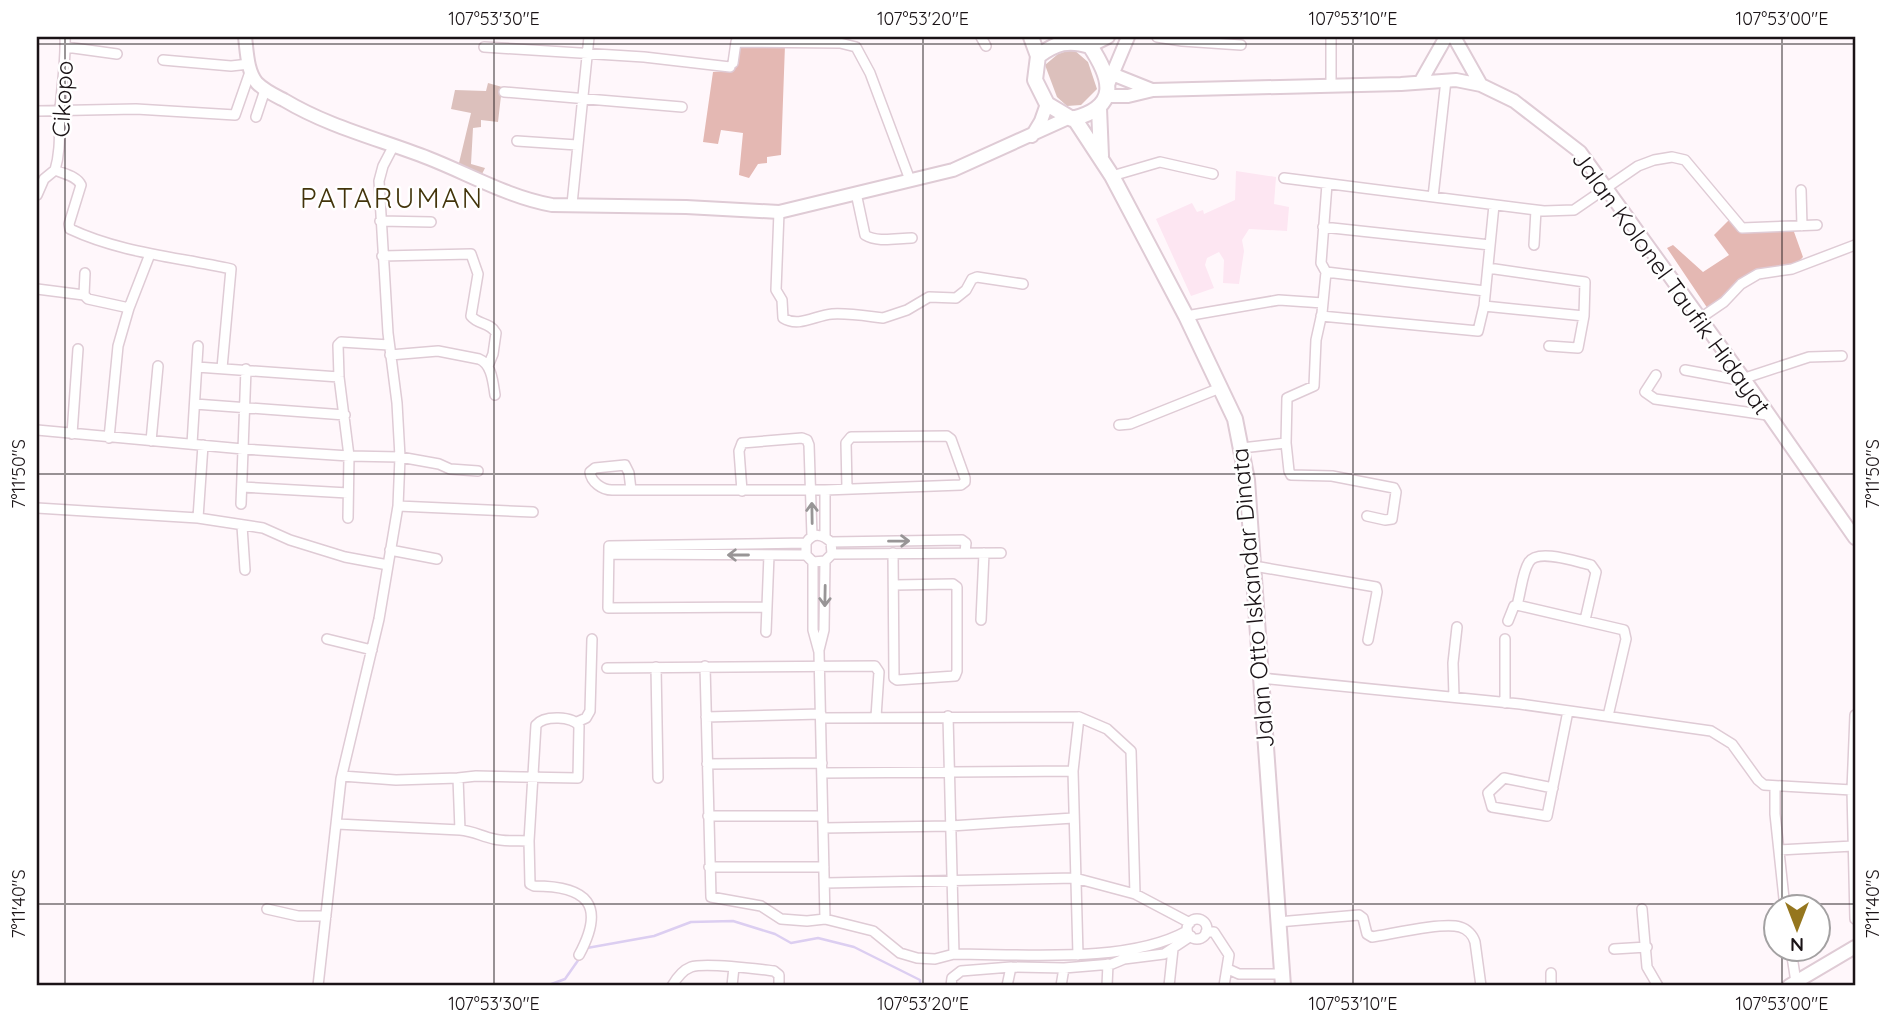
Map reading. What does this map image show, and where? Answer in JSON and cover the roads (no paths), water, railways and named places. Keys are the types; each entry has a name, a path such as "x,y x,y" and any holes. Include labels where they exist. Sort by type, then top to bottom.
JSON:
{"main road":[{"path":"245,37 250,68 265,90 321,121 394,145 534,202 779,212 953,170 1071,118 1106,87 1153,90"},
{"path":"1031,37 1038,56 1035,80 1047,104 1071,118"},
{"path":"1038,56 1056,40 1074,41 1090,46 1108,37"},
{"path":"1422,81 1446,37"},
{"path":"1454,37 1481,85"},
{"path":"1101,158 1106,87 1124,38"},
{"path":"1090,46 1106,87 1128,96 1153,90"},
{"name":"Jalan Kolonel Taufik Hidayat","path":"1153,90 1456,80 1481,85 1514,101 1580,152 1855,538"},
{"path":"1032,136 1047,104"},
{"name":"Jalan Otto Iskandar Dinata","path":"1071,118 1112,176 1186,317 1235,419 1247,480 1283,980"},
{"path":"1793,984 1855,947"}],"street":[{"name":"Cikopo","path":"37,195 44,178 55,170 60,149 65,37"},
{"path":"572,204 589,37"},
{"path":"1157,37 1241,45"},
{"path":"1331,37 1331,86"},
{"path":"484,47 731,65 736,42 841,43 856,47 870,73 910,180"},
{"path":"65,47 117,54"},
{"path":"37,111 136,109 235,115 250,68 163,60"},
{"path":"1433,197 1446,80"},
{"path":"256,117 265,90"},
{"path":"504,92 682,107"},
{"path":"517,141 577,145"},
{"path":"318,986 342,776 372,650 398,506 400,457 397,403 389,345 379,181 394,145"},
{"path":"1284,178 1536,210 1571,211 1638,166 1654,160 1679,158 1685,160 1742,229 1817,225"},
{"path":"1112,176 1160,162 1213,174"},
{"path":"55,170 73,177 81,185 69,224 70,229 150,254 231,270 222,368"},
{"path":"1327,184 1321,263 1326,272 1316,340 1314,386 1287,398 1286,443 1289,471 1291,475 1332,477 1394,488 1396,492 1392,519 1367,516"},
{"path":"1801,190 1801,226"},
{"path":"856,193 865,235 880,239 912,238"},
{"path":"1321,316 1474,332 1480,328 1484,306 1494,205"},
{"path":"1534,245 1536,210"},
{"path":"779,212 776,290 782,300 783,318 787,321 808,321 832,314 883,318 907,310 929,297 957,298 966,290 972,279 978,277 1023,284"},
{"path":"380,221 431,222"},
{"path":"1323,227 1490,245"},
{"path":"1699,318 1724,302 1741,284 1758,274 1792,269 1855,245"},
{"path":"109,438 118,346 150,254"},
{"path":"382,256 471,254 478,274 471,317 491,326 496,332 493,354 488,366"},
{"path":"1488,268 1586,282 1584,316 1578,348 1549,346"},
{"path":"1326,272 1485,291"},
{"path":"84,295 85,273"},
{"path":"37,289 84,295 93,301 129,308"},
{"path":"1186,317 1279,300 1323,303"},
{"path":"1484,306 1584,316"},
{"path":"348,518 349,456 338,347 341,342 389,345"},
{"path":"192,444 198,346"},
{"path":"72,434 78,349"},
{"path":"390,355 438,351 479,359 488,366 495,395"},
{"path":"1685,370 1735,380 1809,358 1842,356"},
{"path":"151,441 158,366"},
{"path":"197,367 339,377"},
{"path":"241,503 246,369"},
{"path":"1656,374 1645,391 1655,399 1767,415"},
{"path":"1119,425 1130,424 1220,387"},
{"path":"195,404 345,415"},
{"path":"37,430 243,449 400,457 439,464 450,469 478,471"},
{"path":"631,490 625,465 595,468 590,472 592,479 605,490 742,491 825,490 961,485 965,478 951,439 947,436 851,436 846,443 847,488"},
{"path":"742,491 739,451 742,443 802,438 807,440 811,490 809,540 813,630 820,666 825,919"},
{"path":"1241,448 1286,443"},
{"path":"198,518 203,445"},
{"path":"242,487 348,493"},
{"path":"819,652 824,630 829,558 825,490"},
{"path":"398,506 533,513"},
{"path":"37,508 198,518 271,530 290,540 345,557 388,565"},
{"path":"242,526 245,570"},
{"path":"767,607 608,608 609,546 828,539 962,540 966,543 965,552"},
{"path":"706,544 706,555"},
{"path":"390,550 437,559"},
{"path":"893,553 894,678 955,676 957,587 953,584 895,585"},
{"path":"609,554 829,558 893,553 1001,553"},
{"path":"981,621 984,553"},
{"path":"766,632 769,555"},
{"path":"1508,621 1514,606 1517,605 1530,559 1545,555 1591,565 1596,572 1585,620"},
{"path":"1254,566 1376,587 1368,640"},
{"path":"1517,605 1619,628 1626,635 1608,716"},
{"path":"1454,697 1457,627"},
{"path":"327,639 372,650"},
{"path":"577,722 586,718 590,711 592,639"},
{"path":"1505,639 1505,703"},
{"path":"705,666 711,897 761,906 781,919 807,922 825,919 873,931 900,953 935,959 954,954 1078,955 1126,950 1169,941 1189,930"},
{"path":"607,668 875,666 879,672 876,717"},
{"path":"656,667 658,778"},
{"path":"1261,678 1505,703 1711,731 1732,744 1758,780 1775,787 1852,790"},
{"path":"1553,788 1504,778 1488,793 1488,799 1492,807 1547,816 1553,788 1568,711"},
{"path":"1855,715 1852,790 1855,919"},
{"path":"947,716 951,771 954,954"},
{"path":"706,717 1079,717 1107,729 1131,751 1135,894"},
{"path":"1078,955 1073,771 1079,717"},
{"path":"342,776 396,780 533,776 578,777 577,722 571,719 539,720 536,724 533,776 529,841 530,884 573,889 591,908 591,931 579,955"},
{"path":"707,764 951,771 1073,771"},
{"path":"458,778 460,830"},
{"path":"1775,787 1784,894"},
{"path":"708,816 822,816"},
{"path":"823,828 951,826 1073,818"},
{"path":"337,824 475,831 492,839 529,841"},
{"path":"1779,850 1853,846"},
{"path":"709,867 824,867"},
{"path":"825,883 1075,878 1135,894 1199,938 1206,932 1214,932 1229,955 1224,986"},
{"path":"267,909 298,916 326,916"},
{"path":"1642,909 1647,967 1658,986"},
{"path":"1278,922 1359,915 1363,918 1367,934 1372,937 1447,926 1460,927 1473,936 1481,986"},
{"path":"951,986 952,978 961,971 1011,967 1064,968 1108,964 1164,954 1173,949 1195,919 1202,921 1206,932"},
{"path":"1614,950 1647,947"},
{"path":"1169,986 1173,949"},
{"path":"1107,986 1108,964"},
{"path":"1792,964 1793,984"},
{"path":"672,986 680,975 692,967 734,967 777,972 779,986"},
{"path":"732,986 734,967"},
{"path":"1007,986 1011,967"},
{"path":"1062,986 1064,968"},
{"path":"1228,970 1283,980"},
{"path":"1551,973 1551,986"}],"waterway":[{"path":"587,948 654,936 691,922 733,921 775,934 791,943 818,938 854,947 920,980 920,986"},
{"path":"546,986 565,979 579,959"}],"district":[{"name":"PATARUMAN","path":"392,198"}]}
